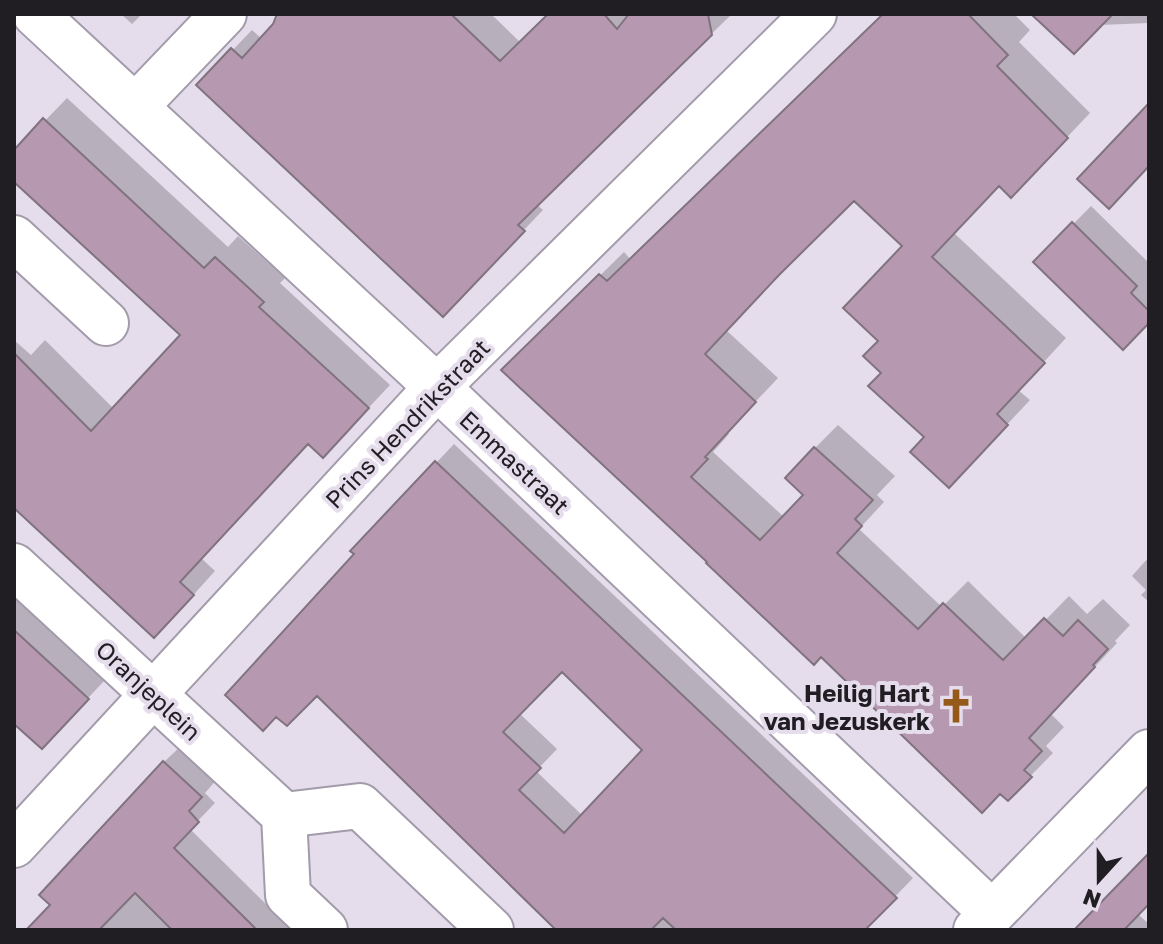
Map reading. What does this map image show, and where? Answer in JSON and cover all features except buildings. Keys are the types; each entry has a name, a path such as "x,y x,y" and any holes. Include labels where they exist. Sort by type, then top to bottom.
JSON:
{"street":[{"name":"Emmastraat","path":"35,14 437,387 984,922"},
{"path":"135,107 224,14"},
{"name":"Prins Hendrikstraat","path":"14,845 437,387 814,14"},
{"path":"14,238 106,323"},
{"name":"Oranjeplein","path":"14,566 284,815"},
{"path":"984,922 1149,752"},
{"path":"325,930 288,895 284,815 360,806 491,930"}],"place":[{"name":"Heilig Hart van Jezuskerk","path":"956,706"}]}
